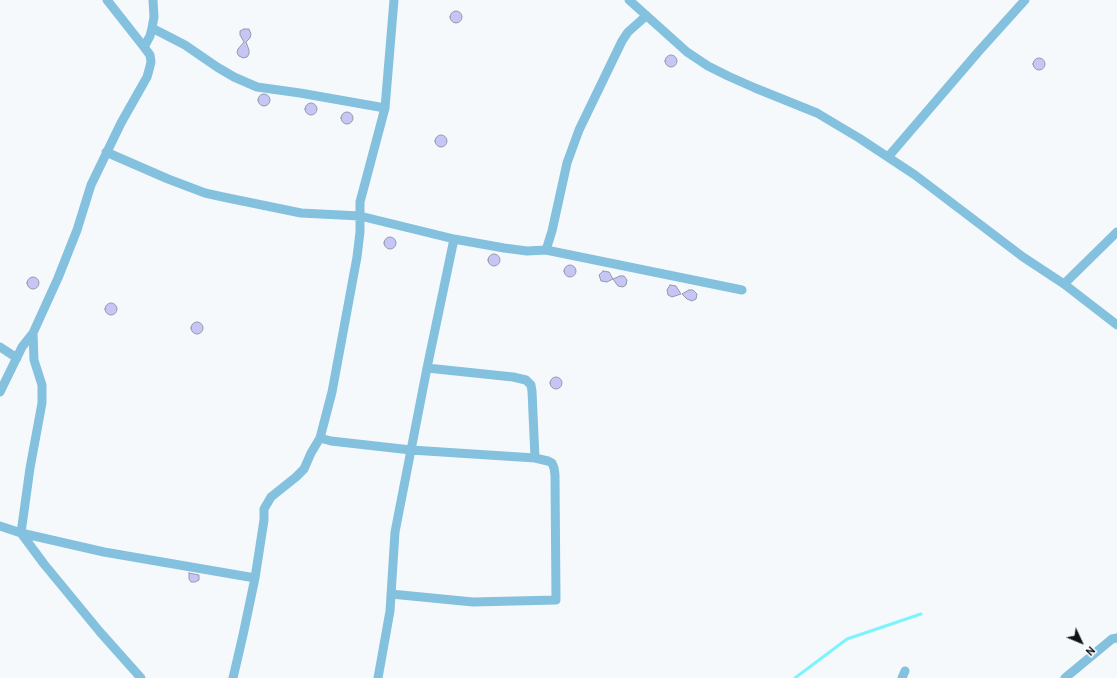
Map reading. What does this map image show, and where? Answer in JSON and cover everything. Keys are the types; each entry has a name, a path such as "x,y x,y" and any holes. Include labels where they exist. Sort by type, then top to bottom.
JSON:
{"street":[{"path":"0,392 22,346 33,333 58,278 77,230 91,186 106,152 121,122 147,77 151,62 150,55 107,0"},
{"path":"144,47 150,36 152,28 154,17 153,0"},
{"path":"233,678 255,578 264,520 264,509 266,504 277,491 304,469 320,438 332,392 357,257 360,232 360,202 385,108 394,0"},
{"path":"888,157 1025,0"},
{"path":"635,1 646,16 687,52 708,66 728,76 817,113 888,157 915,175 1023,257 1064,284 1117,325"},
{"path":"546,250 552,231 567,163 579,130 622,41 628,32 646,16"},
{"path":"152,28 185,45 234,77 257,87 385,108"},
{"path":"106,152 168,179 205,193 223,197 301,213 360,216 454,239 519,250 546,250 742,290"},
{"path":"1064,284 1117,232"},
{"path":"378,678 387,633 395,532 454,239"},
{"path":"33,333 34,360 42,385 42,403 30,468 21,533 44,564 100,632 141,678"},
{"path":"0,347 17,358"},
{"path":"427,368 513,377 526,380 531,385 532,391 535,458"},
{"path":"0,378 10,372"},
{"path":"320,438 331,441 411,450 535,458 548,461 554,468 556,600 473,602 391,594"},
{"path":"0,526 21,533 104,552 255,578"},
{"path":"1065,678 1112,639 1117,638"}],"building":[{"path":"456,11 460,13 462,17 460,21 456,23 452,21 450,17 452,13"},
{"path":"249,29 251,34 250,38 246,42 249,54 247,57 243,58 237,53 238,49 244,42 240,35 240,31"},
{"path":"671,55 675,57 677,61 675,65 671,67 667,65 665,61 667,57"},
{"path":"1039,58 1043,60 1045,64 1043,68 1039,70 1035,68 1033,64 1035,60"},
{"path":"264,94 268,96 270,100 268,104 264,106 260,104 258,100 260,96"},
{"path":"311,103 315,105 317,109 315,113 311,115 307,113 305,109 307,105"},
{"path":"347,112 351,114 353,118 351,122 347,124 343,122 341,118 343,114"},
{"path":"441,135 445,137 447,141 445,145 441,147 437,145 435,141 437,137"},
{"path":"390,237 394,239 396,243 394,247 390,249 386,247 384,243 386,239"},
{"path":"494,254 498,256 500,260 498,264 494,266 490,264 488,260 490,256"},
{"path":"570,265 574,267 576,271 574,275 570,277 566,275 564,271 566,267"},
{"path":"603,271 609,272 613,279 607,282 601,281 599,275"},
{"path":"624,276 627,280 626,285 623,287 618,286 613,279"},
{"path":"33,277 37,279 39,283 37,287 33,289 29,287 27,283 29,279"},
{"path":"670,285 676,286 681,294 672,297 668,295 667,290"},
{"path":"689,290 693,290 697,294 696,299 692,301 687,299 682,294"},
{"path":"111,303 115,305 117,309 115,313 111,315 107,313 105,309 107,305"},
{"path":"197,322 201,324 203,328 201,332 197,334 193,332 191,328 193,324"},
{"path":"556,377 560,379 562,383 560,387 556,389 552,387 550,383 552,379"},
{"path":"189,573 199,575 199,580 191,582 189,579"}],"waterway":[{"path":"795,678 847,639 921,614"}]}
